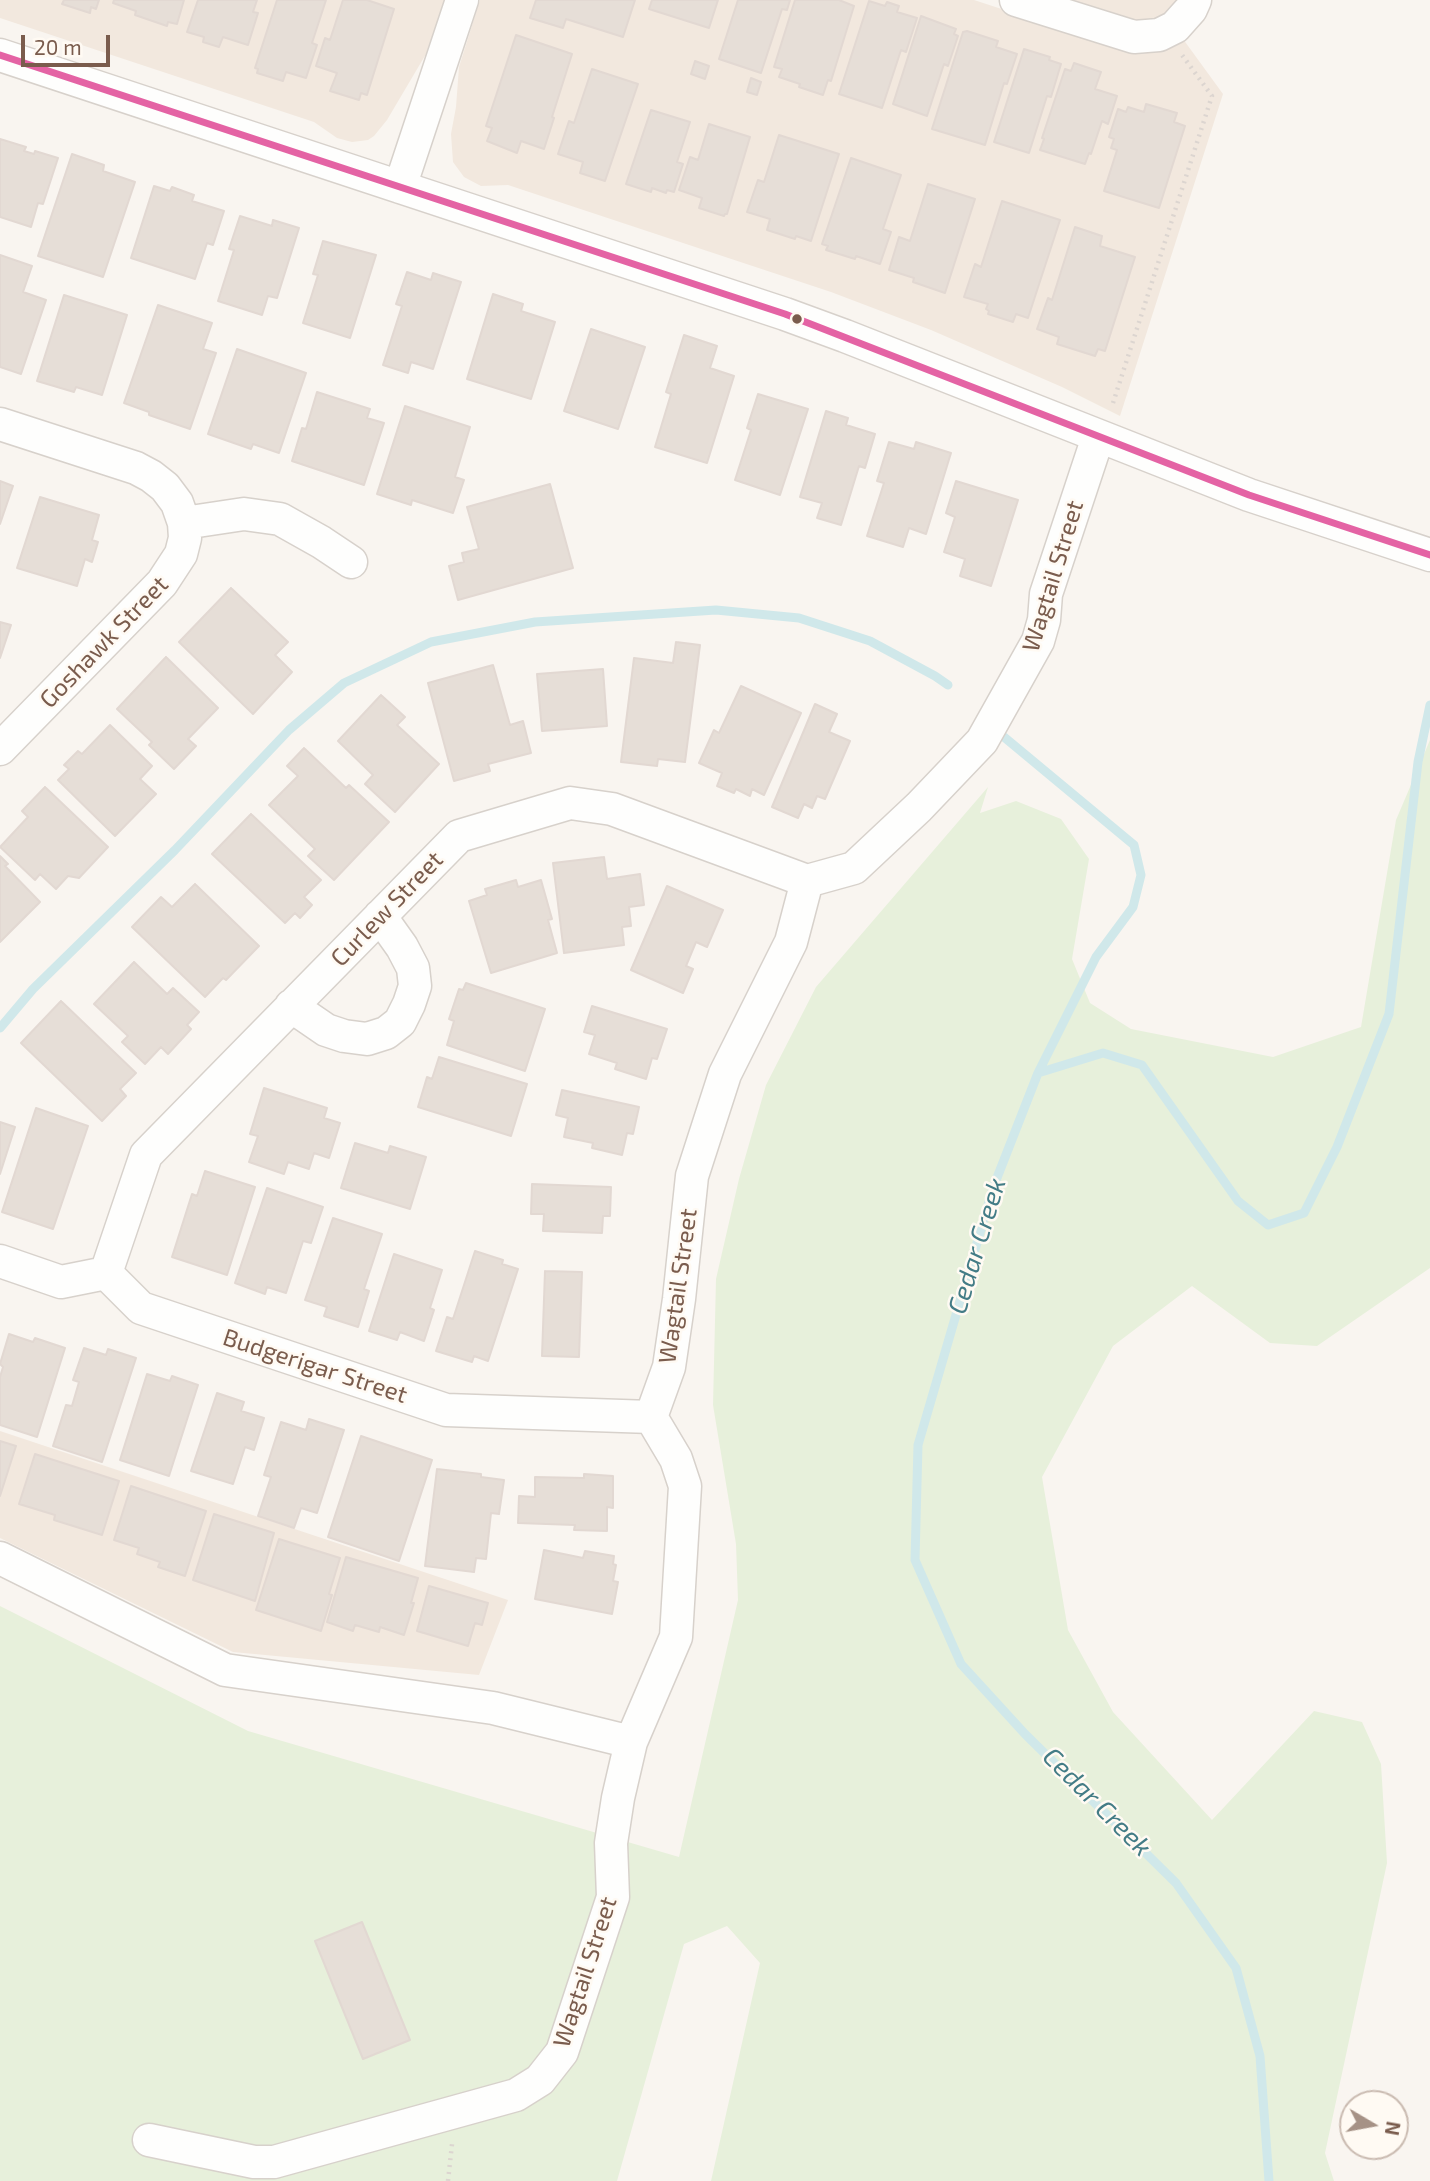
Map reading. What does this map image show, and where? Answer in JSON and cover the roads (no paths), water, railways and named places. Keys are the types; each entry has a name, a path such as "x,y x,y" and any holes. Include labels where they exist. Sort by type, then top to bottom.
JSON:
{"street":[{"path":"400,187 462,0"},
{"path":"1016,0 1134,37 1159,35 1175,27 1191,9 1195,0"},
{"path":"0,55 785,314 1249,495 1430,555"},
{"path":"0,424 136,468 165,487 177,503 184,523 244,514 280,519 351,562"},
{"name":"Wagtail Street","path":"149,2140 254,2162 274,2162 516,2095 540,2080 562,2052 613,1897 611,1843 631,1742 676,1637 685,1486 676,1459 651,1417 669,1367 692,1176 724,1074 791,942 807,881 854,868 919,807 982,741 1038,641 1044,620 1046,594 1098,437"},
{"name":"Goshawk Street","path":"0,749 162,583 181,554 185,538 184,523"},
{"name":"Curlew Street","path":"106,1273 146,1155 459,836 570,803 612,809 807,881"},
{"path":"291,1006 326,1030 344,1036 368,1039 386,1033 400,1022 415,986 413,968 380,916"},
{"path":"0,1261 61,1282 106,1273"},
{"name":"Budgerigar Street","path":"106,1273 141,1308 446,1410 651,1417"},
{"path":"0,1558 225,1670 493,1708 631,1742"}],"waterway":[{"path":"0,1028 33,989 175,850 289,730 344,683 431,642 535,622 716,610 799,618 870,641 948,685"},
{"name":"Cedar Creek","path":"1269,2181 1260,2056 1236,1968 1176,1883 1025,1734 961,1664 915,1560 918,1445 993,1188 1038,1073 1103,1053 1142,1065 1238,1201 1268,1225 1304,1213 1337,1147 1389,1014 1418,762 1430,705"},
{"path":"1004,737 1134,845 1141,875 1133,907 1096,957 1038,1073"}]}
